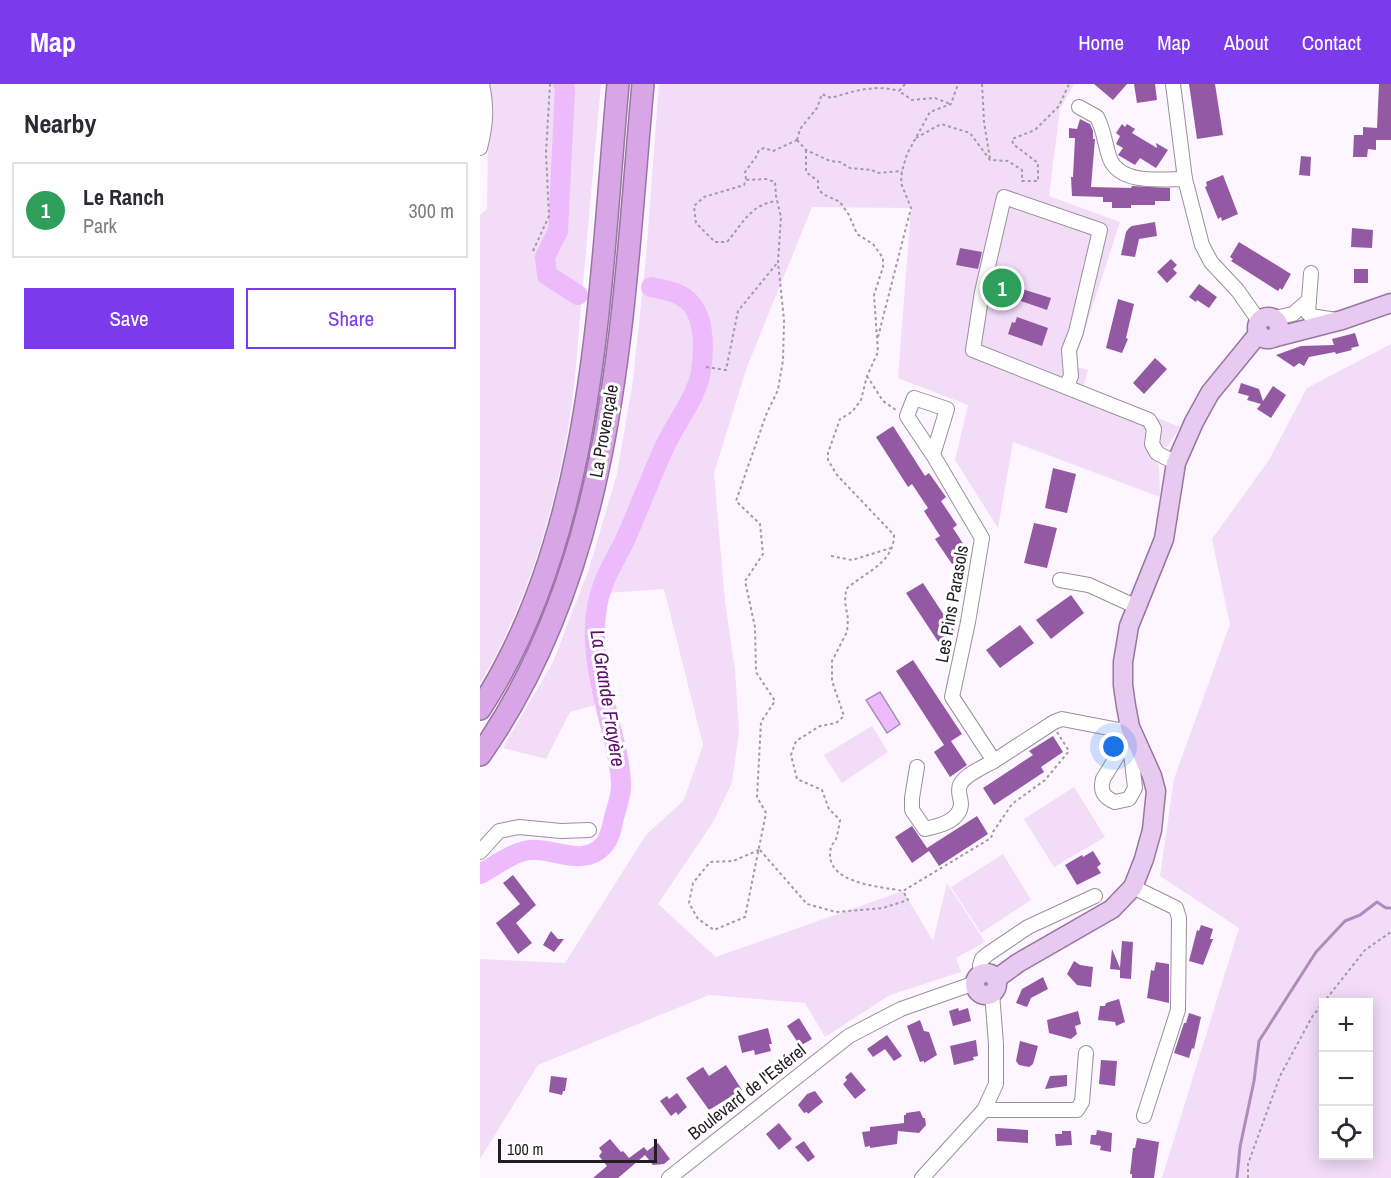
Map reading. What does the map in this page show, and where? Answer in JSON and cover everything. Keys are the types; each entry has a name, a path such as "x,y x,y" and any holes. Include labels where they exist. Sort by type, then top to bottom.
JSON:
{"highway":[{"name":"La Provençale","path":"480,709 529,615 550,560 570,487 586,402 595,333 618,84"},
{"name":"La Provençale","path":"480,754 508,712 553,622 572,570 598,474 620,334 643,84"}],"main road":[{"path":"986,982 1112,909 1133,887 1144,859 1152,830 1156,791 1152,776 1131,730 1123,685 1123,662 1129,626 1164,539 1176,463 1210,393 1229,368 1269,329 1320,325 1391,303"}],"street":[{"path":"480,148 486,123 482,84"},
{"path":"1173,84 1185,179 1202,245 1211,262 1269,329 1297,312 1309,300"},
{"path":"1079,107 1097,117 1113,165 1123,172 1138,178 1185,179"},
{"path":"1066,387 1071,376 1069,350 1076,332 1100,230 1004,197 982,292 973,350 1066,387 1149,420 1154,429 1152,444 1157,453 1176,463"},
{"path":"1311,273 1307,307 1311,316 1342,320"},
{"path":"907,416 914,398 947,409 933,455"},
{"name":"Les Pins Parasols","path":"907,416 982,538 969,622 952,697 994,761"},
{"path":"1060,580 1089,585 1137,607"},
{"path":"917,767 912,810 925,829 938,826 954,818 961,805 959,788 961,783 975,771 1051,724 1062,719 1119,730 1131,730"},
{"path":"480,852 499,831 519,827 561,831 589,830"},
{"path":"1133,887 1176,908 1179,918 1178,1010 1144,1116"},
{"path":"922,1178 984,1110 996,1084 996,1044 986,982 980,965 982,959 1028,927 1095,896"},
{"name":"Boulevard de l'Estérel","path":"669,1178 849,1036 901,1009 986,982"},
{"name":"Boulevard de l'Estérel","path":"679,1178 850,1042 849,1036"},
{"path":"984,1110 1077,1110 1082,1101 1086,1053"}],"path":[{"path":"533,251 549,216 546,153 550,84"},
{"path":"899,91 905,84"},
{"path":"951,105 958,84"},
{"path":"982,84 984,122 990,160"},
{"path":"990,160 1008,161 1022,170 1022,181 1038,182 1038,163 1013,144 1012,139 1035,130 1059,106 1069,84"},
{"path":"797,140 800,129 817,108 822,94 831,98 856,90 879,88 899,91 912,100 935,98 951,105"},
{"path":"878,339 911,207 901,183 907,154 930,112 951,105"},
{"path":"916,138 941,124 970,133 990,160"},
{"path":"797,140 806,150 850,168 877,172 902,171"},
{"path":"777,201 764,203 755,208 727,242 715,242 696,223 694,206 704,197 744,185 745,172 759,150 764,148 773,151 797,140"},
{"path":"806,150 806,172 818,182 818,189 840,202 849,215 857,234 873,244 883,258 883,267 874,295 878,352 867,376 861,400 852,412 840,419 828,453 828,460 837,475 894,536 894,547 876,568 857,579 846,589 847,632 839,643 832,661 832,681 844,716 836,723 820,726 796,741 791,755 797,779 822,790 829,809 840,820 836,840 831,846 834,870 846,879 903,891 991,838 1012,804 1045,780 1069,751 1051,724"},
{"path":"746,180 766,178 775,182 780,217 778,261 784,320 783,360 778,390 762,426 736,501 760,524 763,554 745,581 755,627 756,672 775,701 761,722 757,797 766,813 759,850 745,917 714,930 698,919 689,903 693,883 710,862 734,861 759,850"},
{"path":"706,367 726,370 738,311 778,261"},
{"path":"867,376 883,401 907,416"},
{"path":"831,556 852,560 894,547"},
{"path":"759,850 807,904 836,912 883,908 908,900 903,891"},
{"path":"1248,1178 1248,1164 1280,1076 1312,1017 1365,950 1391,932"}],"shaded area":[{"path":"489,84 601,84 575,378 558,479 539,551 513,619 480,683 480,215 487,209"},
{"path":"659,84 1074,84 1060,109 1049,196 1120,222 1077,354 1077,367 1088,370 1083,388 1180,427 1167,447 1159,448 1154,457 1159,466 1160,497 1013,442 998,528 955,460 968,405 898,378 911,208 812,207 747,367 714,473 725,602 735,670 739,731 732,783 713,822 658,904 716,957 903,891 933,941 947,883 985,942 956,958 961,972 890,995 825,1037 805,1003 709,995 538,1065 480,1159 480,959 565,963 646,835 684,800 703,745 664,589 606,593 596,621 599,704 570,712 546,759 503,748 553,662 589,569 617,474 633,380 646,257"},
{"path":"1391,344 1391,1178 1162,1178 1239,928 1160,876 1174,779 1230,624 1212,539 1269,460 1307,388"},
{"path":"880,692 900,724 887,733 866,700"},
{"path":"872,726 888,752 842,783 824,755"},
{"path":"1074,787 1105,837 1054,867 1024,819"},
{"path":"1003,854 1031,900 981,933 951,887"}],"building":[{"path":"1094,84 1127,84 1113,100"},
{"path":"1134,84 1155,84 1157,100 1137,103"},
{"path":"1189,84 1215,84 1223,135 1197,139"},
{"path":"1379,84 1391,84 1391,140 1376,140 1376,150 1368,149 1367,157 1353,157 1354,135 1363,135 1363,127 1377,128"},
{"path":"1080,119 1090,124 1093,139 1095,139 1091,187 1170,188 1170,201 1155,201 1155,205 1131,205 1131,208 1112,208 1112,202 1103,202 1103,197 1072,196 1071,177 1073,177 1075,138 1069,138 1069,128 1077,129"},
{"path":"1122,124 1135,129 1132,133 1157,148 1156,143 1168,150 1156,168 1140,158 1135,165 1118,155 1123,148 1116,144 1120,136 1116,133"},
{"path":"1301,156 1311,157 1310,176 1299,175"},
{"path":"1223,175 1238,214 1222,221 1221,217 1218,219 1205,187 1206,182"},
{"path":"1155,222 1157,236 1139,239 1135,257 1121,255 1129,228"},
{"path":"1352,228 1373,230 1372,248 1351,247"},
{"path":"1239,242 1291,274 1282,290 1280,288 1278,291 1231,261 1233,259 1230,257"},
{"path":"960,248 982,252 978,269 956,265"},
{"path":"1171,259 1177,265 1173,269 1177,273 1167,283 1157,272"},
{"path":"1354,269 1368,269 1368,283 1354,283"},
{"path":"1199,284 1217,297 1209,308 1189,297"},
{"path":"1022,289 1051,298 1047,310 1018,300"},
{"path":"1118,299 1134,304 1126,338 1128,339 1122,353 1106,348"},
{"path":"1017,317 1048,328 1042,346 1008,334 1012,322 1015,323"},
{"path":"1355,333 1359,346 1336,354 1335,352 1309,357 1304,366 1299,363 1294,367 1276,355 1301,346 1334,345 1332,339"},
{"path":"1155,358 1167,369 1144,394 1133,383"},
{"path":"1241,383 1259,389 1263,401 1273,386 1286,395 1271,418 1257,409 1261,404 1247,400 1249,396 1238,393"},
{"path":"893,426 925,476 929,473 946,497 941,501 957,525 953,528 969,553 952,564 935,539 940,536 924,511 928,508 912,484 908,487 876,437"},
{"path":"1053,468 1076,474 1067,513 1045,508"},
{"path":"1034,523 1057,528 1047,568 1024,563"},
{"path":"923,583 955,632 939,643 906,593"},
{"path":"1071,595 1084,613 1051,639 1036,620"},
{"path":"1020,625 1034,643 1000,668 986,650"},
{"path":"913,660 962,734 951,741 967,765 950,777 934,752 944,745 896,671"},
{"path":"1053,736 1063,752 1041,767 1044,772 994,805 983,788 1033,755 1029,751"},
{"path":"977,816 988,834 939,866 929,851 912,863 895,837 912,826 927,848"},
{"path":"1093,851 1101,864 1097,867 1101,873 1077,885 1065,865"},
{"path":"513,875 536,905 516,923 532,943 518,954 496,923 520,904 503,883"},
{"path":"1201,925 1213,929 1210,939 1213,939 1203,965 1189,961 1197,930 1199,931"},
{"path":"551,931 558,939 564,939 554,952 543,945"},
{"path":"1122,941 1133,942 1131,979 1120,978 1120,970 1110,969 1112,949 1120,968"},
{"path":"1074,961 1080,965 1093,967 1091,987 1077,985 1067,974"},
{"path":"1156,962 1169,964 1169,1003 1147,998 1151,970 1154,971"},
{"path":"1043,977 1048,989 1031,998 1027,1007 1016,1003 1022,989"},
{"path":"1119,999 1125,1022 1116,1026 1115,1022 1098,1020 1100,1006"},
{"path":"958,1008 959,1011 968,1008 971,1021 953,1026 949,1011"},
{"path":"1078,1011 1081,1024 1075,1026 1077,1034 1071,1039 1049,1033 1047,1020"},
{"path":"1189,1013 1201,1017 1194,1049 1192,1048 1189,1058 1174,1053"},
{"path":"799,1018 812,1039 800,1046 787,1026"},
{"path":"920,1020 924,1031 929,1032 937,1055 924,1063 924,1061 920,1062 907,1026"},
{"path":"768,1028 772,1044 769,1044 771,1051 755,1055 754,1050 742,1053 738,1036"},
{"path":"887,1035 902,1056 894,1061 885,1049 873,1057 867,1049"},
{"path":"976,1040 978,1056 973,1057 974,1060 954,1065 950,1046"},
{"path":"1020,1041 1038,1046 1033,1064 1029,1067 1019,1065 1016,1061"},
{"path":"1101,1060 1117,1061 1115,1086 1099,1084"},
{"path":"726,1065 742,1090 709,1110 686,1078 703,1067 709,1076"},
{"path":"851,1072 866,1090 855,1099 843,1084 847,1080 845,1077"},
{"path":"1067,1075 1067,1086 1045,1089 1050,1076"},
{"path":"551,1076 567,1078 562,1095 549,1092"},
{"path":"815,1091 823,1102 808,1114 804,1113 798,1105 807,1094"},
{"path":"677,1093 687,1107 678,1115 676,1112 671,1116 660,1101 667,1096 669,1099"},
{"path":"920,1111 925,1118 926,1125 919,1133 898,1131 897,1144 865,1147 862,1132 870,1131 870,1127 904,1123 906,1113"},
{"path":"779,1123 792,1139 779,1150 766,1134"},
{"path":"997,1128 1028,1130 1028,1143 997,1141"},
{"path":"1097,1130 1112,1133 1111,1152 1100,1150 1101,1146 1090,1144 1091,1135 1096,1135"},
{"path":"1062,1131 1071,1131 1072,1145 1056,1146 1055,1134 1062,1134"},
{"path":"1137,1138 1159,1142 1154,1178 1132,1178 1130,1174 1133,1148 1135,1148"},
{"path":"610,1139 629,1158 644,1147 647,1151 658,1143 670,1159 664,1164 653,1165 645,1155 618,1178 593,1178 607,1166 599,1156 602,1152 599,1148"},
{"path":"804,1141 815,1157 808,1162 795,1147"}],"waterway":[{"name":"La Grande Frayère","path":"563,84 565,88 558,231 545,257 547,275 578,295"},
{"name":"La Grande Frayère","path":"480,874 510,857 529,850 586,855 603,846 610,833 620,794 621,778 598,672 595,637 598,602 605,579 625,540 666,444 695,390 703,354 699,319 692,305 678,294 651,287"},
{"path":"1237,1178 1240,1147 1254,1081 1259,1041 1316,952 1345,921 1360,915 1377,902 1386,908 1391,908"}],"place":[{"name":"Le Ranch","path":"1002,288"}]}
